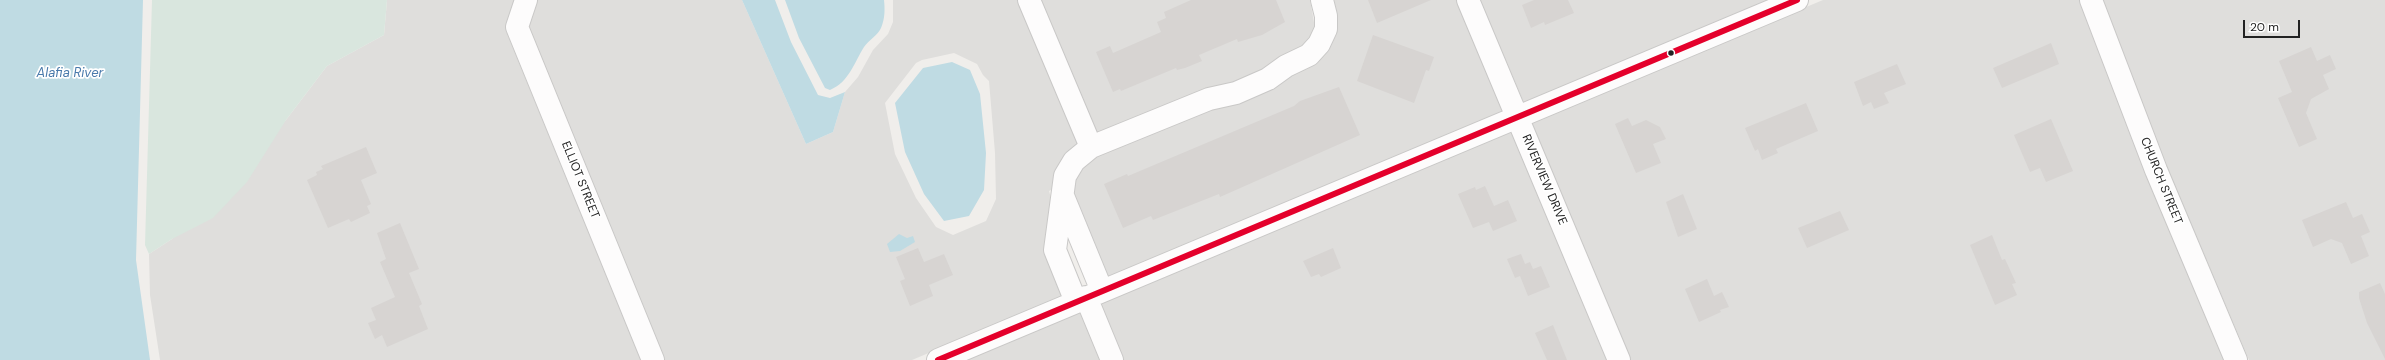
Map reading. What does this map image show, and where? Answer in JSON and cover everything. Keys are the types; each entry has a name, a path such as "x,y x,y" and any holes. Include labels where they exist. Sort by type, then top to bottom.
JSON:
{"street":[{"name":"ELLIOT STREET","path":"526,0 517,27 653,360"},
{"path":"1029,0 1091,147"},
{"path":"1088,297 1055,250 1065,176 1074,161 1091,147 1209,99 1236,93 1268,79 1286,66 1309,56 1319,44 1326,29 1322,0"},
{"name":"RIVERVIEW DRIVE","path":"1468,0 1619,360"},
{"path":"938,360 1797,0"},
{"name":"CHURCH STREET","path":"2091,0 2156,170 2236,360"},
{"path":"1062,195 1088,297 1112,360"}],"shaded area":[{"path":"152,0 387,0 384,35 327,66 286,120 247,182 213,218 172,239 149,254 145,245"},
{"path":"387,0 515,0 506,24 506,31 641,360 160,360 150,295 149,254 172,239 286,120 327,66 384,35"},
{"path":"537,0 742,0 806,144 833,132 845,92 858,77 873,50 888,34 893,22 893,0 1017,0 1078,145 1053,189 1049,191 1051,198 1045,254 1062,297 912,360 665,360 528,26","holes":["954,53 977,64 983,75 989,81 995,153 996,199 986,221 953,235 936,227 916,198 895,154 885,103 916,63 922,60"]},
{"path":"1041,0 1310,0 1315,28 1310,40 1303,48 1263,71 1097,134"},
{"path":"1334,0 1456,0 1504,112 1109,278 1074,193 1076,178 1082,166 1096,155 1211,108 1272,88 1337,15"},
{"path":"1480,0 1772,0 1524,103"},
{"path":"1823,0 2080,0 2146,174 2225,360 1631,360 1531,122"},
{"path":"2103,0 2385,0 2385,360 2249,360 2166,165"},
{"path":"1511,130 1607,360 1124,360 1100,302"},
{"path":"1080,311 1101,360 963,360"}],"water":[{"name":"Alafia River","path":"0,0 143,0 136,260 150,360 0,360"},
{"path":"742,0 775,0 791,42 818,95 830,98 845,92 833,132 806,144"},
{"path":"785,0 884,0 884,18 880,31 864,47 850,72 837,87 830,90 825,88 799,38"},
{"path":"952,62 970,70 980,94 986,153 984,190 969,216 944,221 924,194 905,152 895,103 923,68"},
{"path":"899,234 907,238 913,236 915,242 900,251 890,252 887,244"}],"building":[{"path":"1191,0 1276,0 1285,22 1262,35 1238,42 1237,39 1199,55 1202,61 1185,68 1177,70 1176,68 1121,91 1120,89 1113,92 1096,52 1110,46 1113,53 1161,32 1157,22 1166,18 1164,12"},
{"path":"1368,0 1431,0 1377,23"},
{"path":"1534,0 1568,0 1574,13 1545,25 1544,22 1531,28 1522,5"},
{"path":"1373,35 1434,57 1429,71 1426,70 1414,103 1357,81"},
{"path":"2051,43 2059,64 2002,88 1993,68"},
{"path":"2311,47 2317,61 2330,55 2336,69 2323,75 2329,89 2311,99 2306,113 2317,139 2299,147 2278,98 2292,92 2279,61"},
{"path":"1897,64 1906,84 1884,93 1889,103 1874,109 1871,102 1863,106 1854,82"},
{"path":"1339,87 1360,135 1220,197 1219,194 1153,220 1151,216 1123,228 1104,184 1127,174 1128,176 1294,106 1300,101"},
{"path":"1806,103 1818,131 1776,149 1778,153 1762,160 1758,149 1755,151 1745,128"},
{"path":"1628,118 1632,126 1646,120 1660,127 1666,139 1653,144 1661,163 1636,173 1615,124"},
{"path":"2051,119 2073,171 2046,182 2040,168 2030,172 2014,135"},
{"path":"366,147 377,173 361,180 371,204 367,206 370,213 351,222 349,219 328,228 307,180 317,175 316,172 323,169 321,166"},
{"path":"1485,186 1494,206 1508,200 1517,221 1493,231 1489,222 1473,228 1458,194 1475,187 1476,190"},
{"path":"1683,194 1697,229 1678,237 1666,202"},
{"path":"2346,202 2353,218 2362,214 2370,232 2361,236 2369,256 2351,264 2342,243 2331,239 2313,247 2302,220"},
{"path":"1840,211 1849,230 1807,248 1798,228"},
{"path":"400,223 419,269 409,273 422,304 419,306 428,329 387,347 382,335 375,339 368,323 376,320 371,308 395,297 380,262 386,259 377,233"},
{"path":"1992,235 2002,260 2005,259 2016,283 2012,284 2017,295 1995,305 1970,245"},
{"path":"918,248 924,262 944,254 953,275 929,285 933,296 910,306 900,281 905,279 896,257"},
{"path":"1333,248 1341,268 1321,277 1319,274 1311,277 1303,261"},
{"path":"1521,254 1525,264 1530,262 1533,269 1541,266 1550,287 1528,296 1520,276 1515,278 1507,259"},
{"path":"1707,279 1714,296 1722,292 1729,307 1720,310 1721,312 1699,322 1685,289"},
{"path":"2380,283 2385,294 2385,359 2367,323 2359,298 2359,292"},
{"path":"1553,325 1567,360 1547,360 1535,333"}],"transit line":[{"path":"938,360 1797,0"}]}
